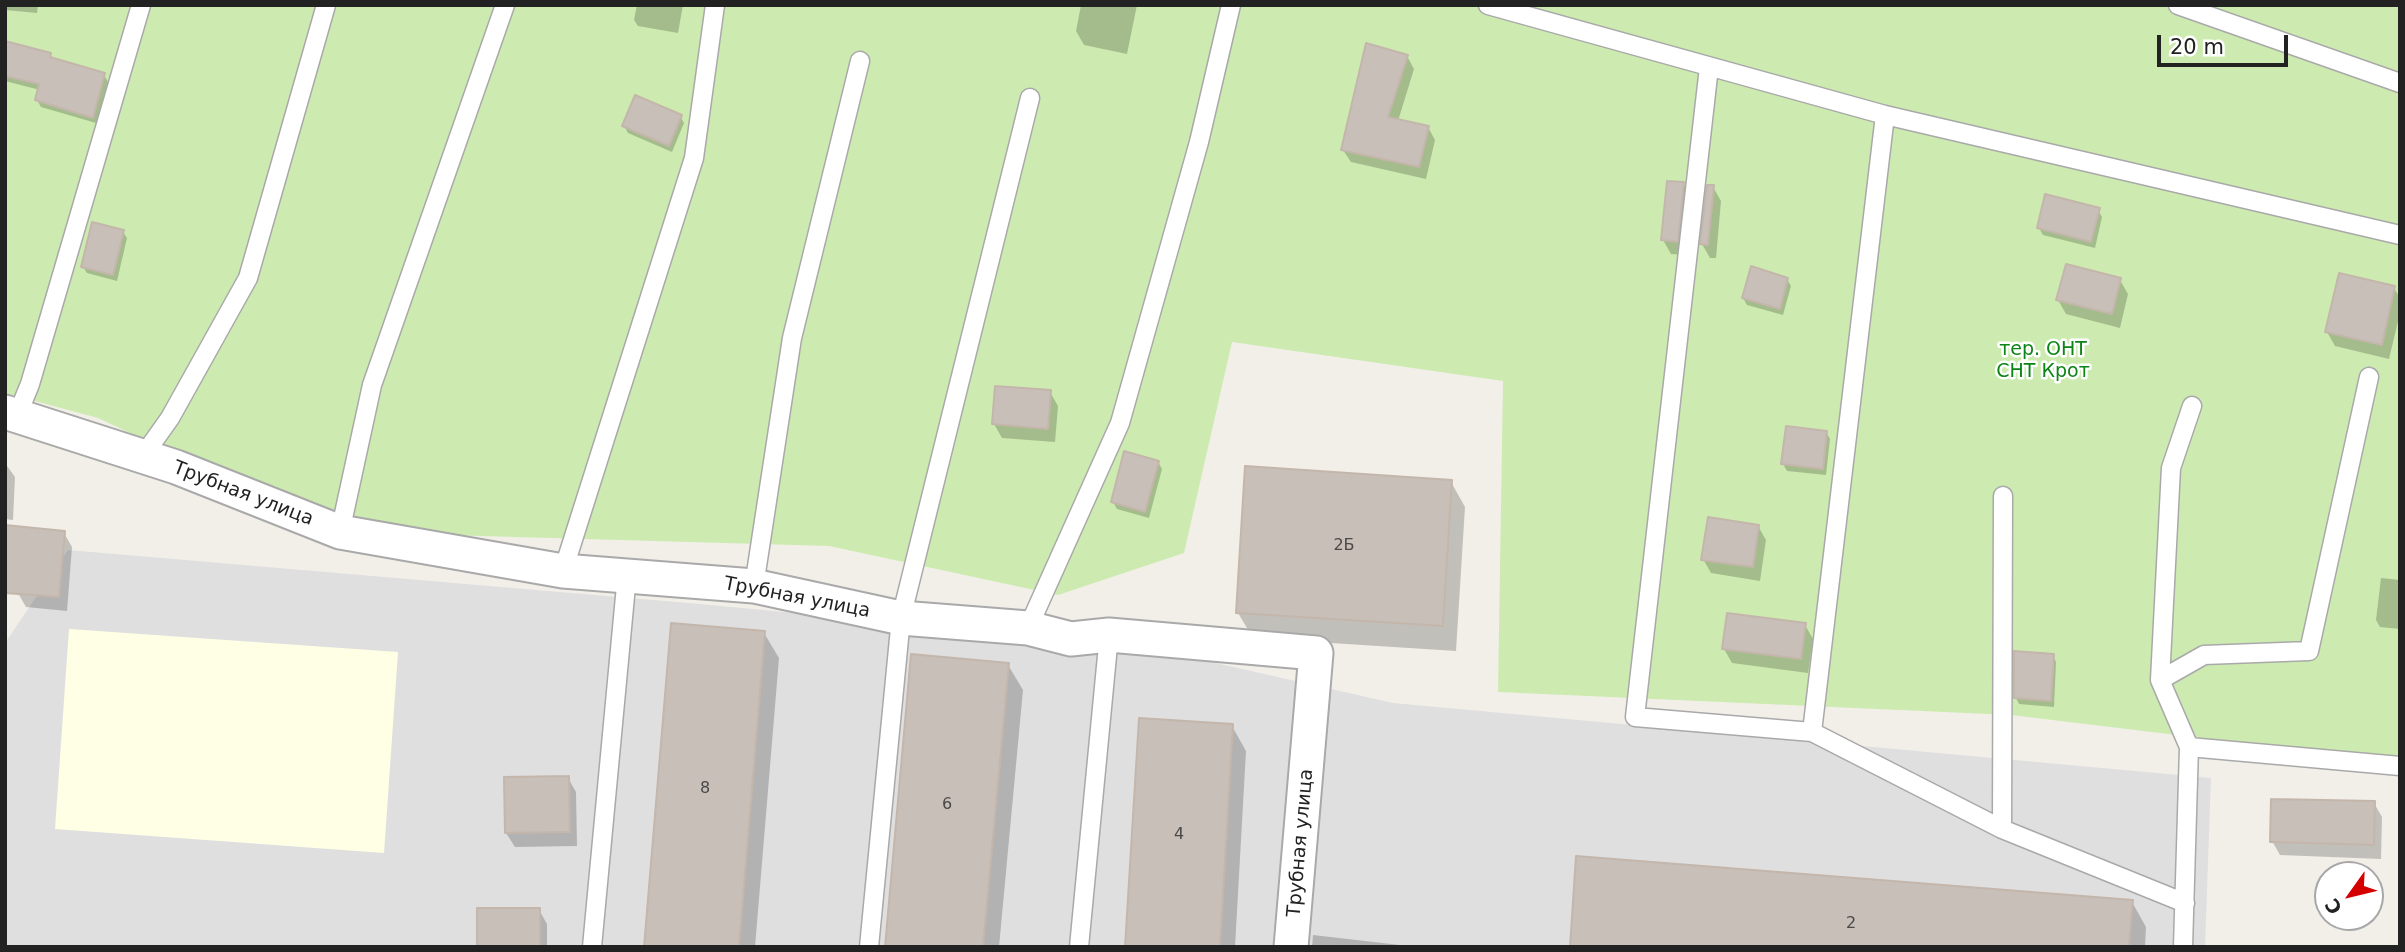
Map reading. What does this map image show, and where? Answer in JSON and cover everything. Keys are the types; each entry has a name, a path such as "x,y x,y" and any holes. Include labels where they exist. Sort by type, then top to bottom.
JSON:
{"street":[{"name":"Трубная улица","path":"11,414 143,456 340,532 563,570 754,586 901,618 1028,628 1071,639 1109,635 1316,653 1291,947"}],"lane":[{"path":"11,414 30,384 141,5"},
{"path":"143,456 170,418 247,278 326,5"},
{"path":"340,532 372,385 505,5"},
{"path":"563,570 694,158 715,5"},
{"path":"1028,628 1120,423 1199,142 1231,5"},
{"path":"1488,5 1885,115 2400,235"},
{"path":"2178,5 2400,83"},
{"path":"754,586 792,338 860,61"},
{"path":"1709,67 1635,717 1812,732 2002,829 2185,903"},
{"path":"869,947 901,618 1030,98"},
{"path":"1812,732 1885,115"},
{"path":"2160,680 2204,656 2309,651 2368,377"},
{"path":"2183,947 2189,747 2160,680 2171,468 2192,407"},
{"path":"2002,829 2003,496"},
{"path":"592,947 626,576"},
{"path":"1079,947 1109,635"},
{"path":"2189,747 2400,766"}],"shaded area":[{"path":"68,550 700,604 1140,646 1393,703 2211,778 2205,947 5,947 5,643"},
{"path":"69,629 398,652 384,853 55,829"}],"green space":[{"name":"тер. ОНТ СНТ Крот","path":"5,5 2400,5 2400,762 2011,715 1498,692 1503,381 1232,342 1184,553 1058,595 829,546 340,532 98,418 5,393"}],"building":[{"path":"5,41 51,53 50,57 105,73 93,118 35,100 39,84 5,76"},
{"path":"1366,43 1408,55 1388,117 1429,126 1419,167 1341,150"},
{"path":"635,95 682,115 669,146 622,126"},
{"path":"1667,181 1684,182 1678,242 1661,240"},
{"path":"1707,185 1714,185 1708,245 1700,244"},
{"path":"2045,194 2100,208 2091,242 2037,228"},
{"path":"92,222 124,230 113,275 81,267"},
{"path":"2066,264 2121,278 2112,314 2056,300"},
{"path":"1751,266 1788,278 1780,309 1742,298"},
{"path":"2339,273 2395,286 2382,345 2325,332"},
{"path":"995,386 1051,390 1048,429 992,424"},
{"path":"1786,426 1827,431 1823,469 1781,464"},
{"path":"1124,451 1159,461 1145,512 1111,502"},
{"path":"1245,466 1452,480 1443,626 1236,613"},
{"path":"1708,517 1759,525 1753,567 1701,560"},
{"path":"5,525 65,531 59,597 5,593"},
{"path":"1727,613 1806,623 1801,659 1722,649"},
{"path":"671,623 765,631 739,947 644,947"},
{"path":"2014,651 2054,654 2051,701 2014,698"},
{"path":"911,654 1009,663 983,947 885,947"},
{"path":"1139,718 1233,724 1220,947 1125,947"},
{"path":"569,776 570,832 505,833 504,777"},
{"path":"2271,799 2375,801 2374,845 2270,842"},
{"path":"1576,856 2133,900 2129,947 1570,947"},
{"path":"477,908 540,908 540,947 477,947"}]}
